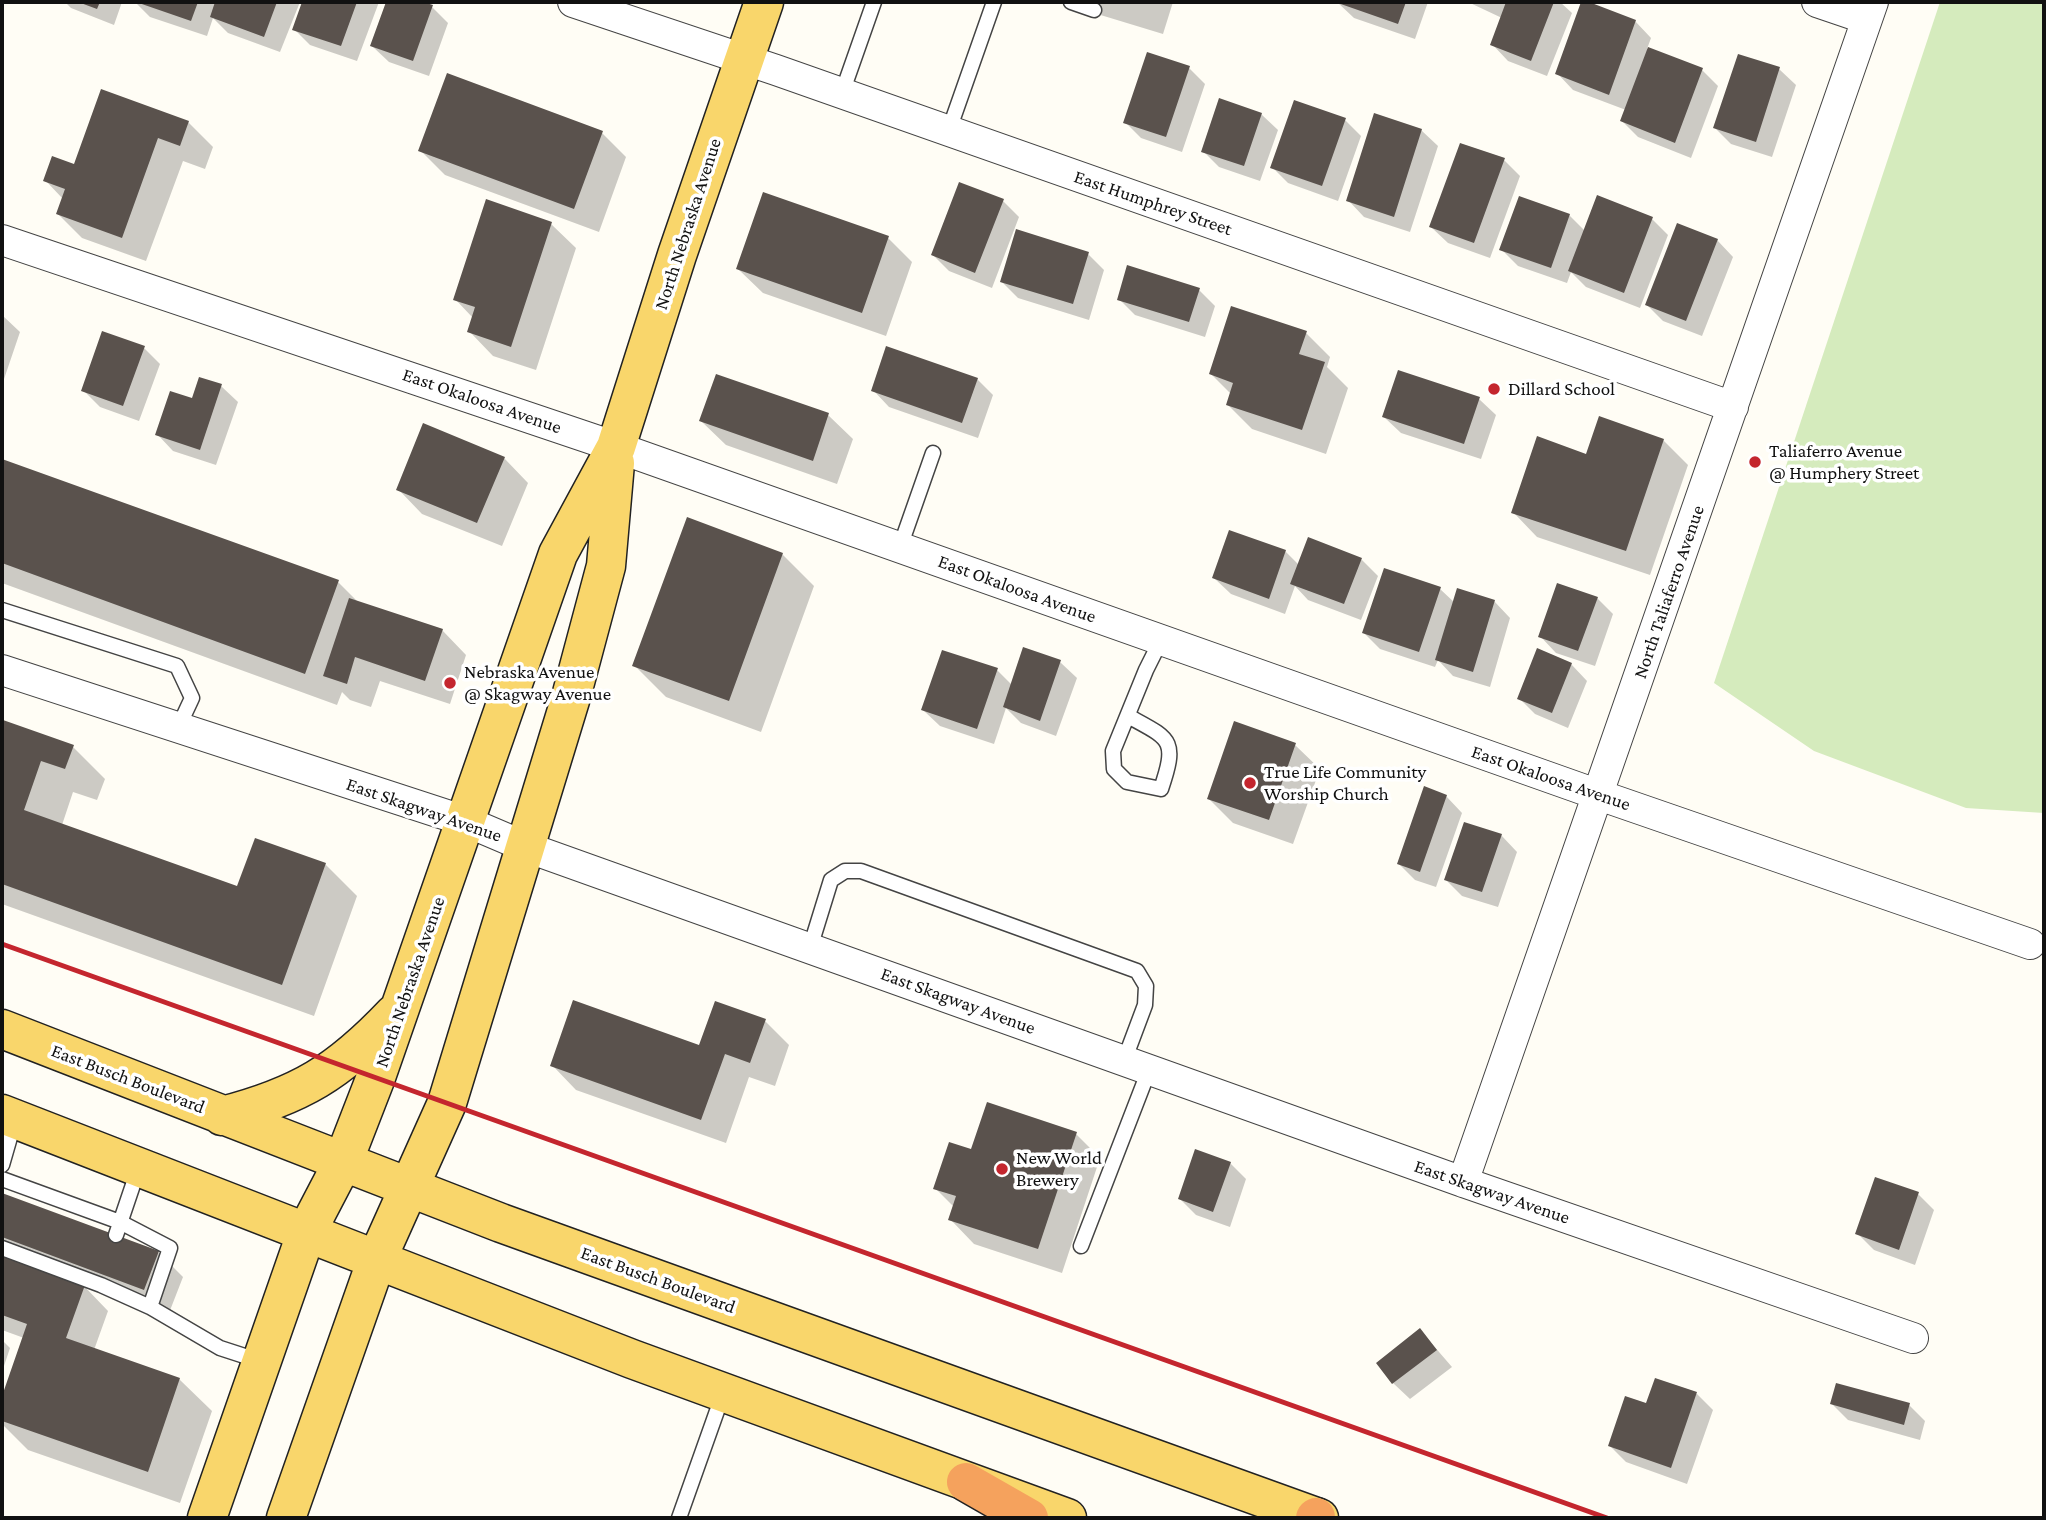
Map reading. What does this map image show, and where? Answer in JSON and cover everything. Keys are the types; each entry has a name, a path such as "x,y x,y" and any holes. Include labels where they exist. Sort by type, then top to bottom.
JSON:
{"highway":[{"path":"966,1482 1029,1518"}],"main road":[{"name":"North Nebraska Avenue","path":"207,1518 307,1231 343,1162 402,1006 558,554 616,447 677,255 764,2"},
{"name":"North Nebraska Avenue","path":"286,1518 377,1259 447,1103 526,847 571,697 606,566 616,447"},
{"path":"222,1116 288,1095 319,1079 366,1044 402,1006"},
{"name":"East Busch Boulevard","path":"2,1030 501,1223 1317,1518"},
{"path":"9,1116 724,1393 1066,1518"}],"street":[{"name":"East Humphrey Street","path":"573,2 948,130 1733,407"},
{"path":"1817,2 1870,11"},
{"name":"North Taliaferro Avenue","path":"1463,1182 1870,11"},
{"name":"East Okaloosa Avenue","path":"2,240 616,447 1599,795 2030,944"},
{"name":"East Skagway Avenue","path":"2,670 465,821 526,847 1463,1182 1913,1338"}],"lane":[{"path":"842,93 874,2"},
{"path":"948,130 994,2"},
{"path":"1071,2 1094,10"},
{"path":"900,547 933,453"},
{"path":"2,610 177,666 192,698 178,727"},
{"path":"1128,716 1164,736 1170,746 1161,789 1127,782 1114,769 1113,751 1146,670 1161,640"},
{"path":"810,948 831,880 845,871 861,871 1137,971 1146,986 1137,1065 1081,1246"},
{"path":"2,1165 9,1116"},
{"path":"118,1229 139,1167"},
{"path":"2,1179 26,1195 170,1248 150,1307"},
{"path":"7,1246 103,1280 220,1348 261,1362"},
{"path":"679,1518 724,1393"}],"green space":[{"path":"1940,2 2044,2 2044,813 1966,808 1814,751 1714,683"}],"building":[{"path":"78,2 100,2 97,9"},
{"path":"136,2 198,2 191,21"},
{"path":"215,2 277,2 264,37 210,17"},
{"path":"302,2 357,2 341,46 292,30"},
{"path":"386,2 423,2 433,5 413,61 370,46"},
{"path":"1335,2 1406,2 1398,24"},
{"path":"1506,2 1554,2 1531,61 1490,45"},
{"path":"1581,2 1589,2 1636,20 1609,95 1555,74"},
{"path":"1648,47 1703,68 1675,143 1620,121"},
{"path":"1147,52 1190,66 1166,137 1123,123"},
{"path":"1738,54 1780,67 1756,142 1713,128"},
{"path":"447,73 603,131 574,209 418,151"},
{"path":"101,89 189,121 180,146 158,138 122,238 56,214 65,189 43,181 52,156 74,164"},
{"path":"1219,98 1262,113 1244,166 1201,152"},
{"path":"1294,100 1346,118 1322,186 1270,168"},
{"path":"1374,113 1422,129 1394,217 1346,201"},
{"path":"1460,143 1505,158 1474,243 1429,227"},
{"path":"959,182 1004,199 975,273 931,255"},
{"path":"763,192 889,236 862,313 736,269"},
{"path":"1597,195 1653,217 1624,293 1568,271"},
{"path":"1519,196 1570,214 1551,268 1499,250"},
{"path":"486,199 552,222 511,347 467,332 475,307 453,300"},
{"path":"1677,223 1718,239 1686,321 1645,305"},
{"path":"1016,229 1089,252 1073,304 1000,282"},
{"path":"1127,265 1200,288 1189,322 1117,300"},
{"path":"1231,306 1307,331 1299,354 1325,362 1302,430 1226,405 1233,383 1209,374"},
{"path":"102,331 145,346 123,406 81,391"},
{"path":"886,346 978,378 962,423 871,391"},
{"path":"1398,370 1480,397 1464,444 1382,417"},
{"path":"716,374 829,413 813,461 699,421"},
{"path":"199,377 222,384 200,450 155,435 170,391 192,398"},
{"path":"1599,416 1664,439 1626,551 1511,513 1537,436 1586,454"},
{"path":"423,423 505,457 477,523 396,490"},
{"path":"2,459 339,580 305,674 2,563"},
{"path":"687,517 783,553 729,701 632,666"},
{"path":"1229,530 1286,550 1269,599 1212,578"},
{"path":"1308,537 1362,558 1344,604 1290,584"},
{"path":"1384,568 1441,587 1419,652 1362,633"},
{"path":"1557,583 1598,597 1578,651 1538,637"},
{"path":"1457,588 1495,600 1473,672 1435,660"},
{"path":"349,598 443,629 425,681 355,657 347,684 323,676"},
{"path":"1023,647 1061,660 1040,721 1003,707"},
{"path":"1537,648 1572,663 1552,713 1517,699"},
{"path":"942,650 998,668 977,729 921,710"},
{"path":"3,720 74,745 65,769 41,761 24,810 237,886 255,838 326,863 282,985 2,884"},
{"path":"1234,721 1296,743 1269,820 1207,799"},
{"path":"1424,786 1447,795 1420,872 1397,864"},
{"path":"1464,822 1502,834 1482,892 1444,880"},
{"path":"573,1000 699,1045 715,1001 766,1019 750,1063 725,1054 701,1120 550,1066"},
{"name":"New World Brewery","path":"987,1102 1077,1132 1038,1249 948,1220 956,1196 933,1189 949,1142 971,1149"},
{"path":"1195,1149 1231,1162 1213,1212 1178,1199"},
{"path":"1875,1177 1919,1192 1899,1250 1855,1234"},
{"path":"2,1193 159,1251 144,1290 2,1237"},
{"path":"2,1255 85,1285 66,1338 180,1378 148,1472 2,1421 2,1396 27,1324 2,1315"},
{"path":"1420,1328 1437,1350 1392,1384 1376,1363"},
{"path":"1655,1378 1697,1392 1671,1468 1608,1446 1625,1396 1646,1403"},
{"path":"1836,1383 1910,1403 1904,1425 1830,1404"}],"railway":[{"path":"2,944 1607,1518"}],"place":[{"name":"Dillard School","path":"1494,389"},
{"name":"Taliaferro Avenue @ Humphery Street","path":"1755,462"},
{"name":"Nebraska Avenue @ Skagway Avenue","path":"450,683"},
{"name":"True Life Community Worship Church","path":"1250,783"},
{"name":"New World Brewery","path":"1002,1169"}]}
